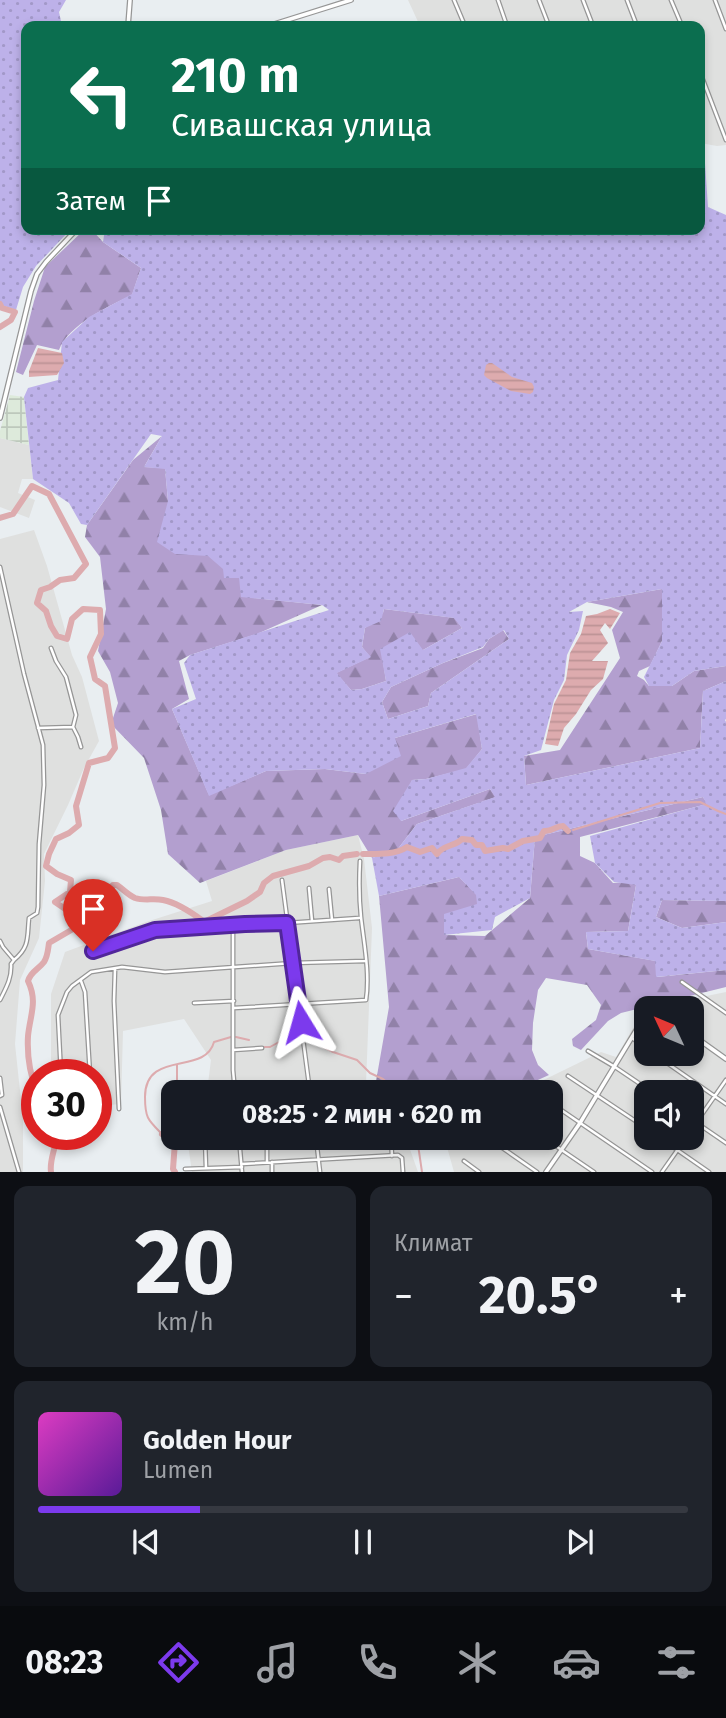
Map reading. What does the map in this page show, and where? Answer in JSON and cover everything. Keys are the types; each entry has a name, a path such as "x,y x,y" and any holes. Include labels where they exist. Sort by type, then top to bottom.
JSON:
{"street":[{"path":"128,21 130,0"},
{"path":"284,21 351,0"},
{"path":"454,0 463,21"},
{"path":"498,0 505,21"},
{"path":"540,0 547,21"},
{"path":"583,0 591,21"},
{"path":"627,0 635,21"},
{"path":"671,0 680,21"},
{"path":"715,0 726,29"},
{"path":"705,85 726,140"},
{"path":"0,418 37,274 71,235"},
{"path":"0,567 43,745 44,785 37,913 29,918 27,944 23,952 10,964 12,973 0,1000"},
{"path":"51,648 66,677 76,715 73,727 81,747"},
{"path":"38,728 73,727"},
{"path":"234,1008 366,1000 366,951 359,891 360,861"},
{"path":"282,880 308,1080"},
{"path":"309,888 313,921"},
{"path":"329,889 332,920"},
{"path":"93,951 155,930 361,918"},
{"path":"233,925 234,1080"},
{"path":"0,941 14,960"},
{"path":"60,1059 58,1015 67,992 91,972 115,967 165,972 365,961"},
{"path":"115,967 119,1109"},
{"path":"81,979 85,992 89,1059"},
{"path":"682,982 726,1013"},
{"path":"194,1003 234,1001"},
{"path":"563,1148 634,1035"},
{"path":"704,1043 726,1059"},
{"path":"233,1050 262,1048"},
{"path":"588,1051 634,1080"},
{"path":"671,1066 726,1104"},
{"path":"568,1076 634,1120"},
{"path":"0,1078 1,1095"},
{"path":"704,1112 726,1080"},
{"path":"0,1107 19,1172"},
{"path":"563,1111 652,1172"},
{"path":"704,1128 726,1143"},
{"path":"205,1150 206,1168"},
{"path":"240,1150 242,1172"},
{"path":"268,1150 272,1172"},
{"path":"318,1150 320,1172"},
{"path":"392,1150 392,1156"},
{"path":"505,1150 537,1172"},
{"path":"546,1172 562,1150 594,1172"},
{"path":"662,1172 678,1150 709,1172"},
{"path":"185,1169 398,1155 403,1172"},
{"path":"464,1161 479,1172"}],"shaded area":[{"path":"0,0 66,0 59,12 61,21 21,21 21,235 65,235 36,266 23,287 16,310 4,306 0,301"},
{"path":"408,0 726,0 726,145 705,144 705,21 418,21"},
{"path":"705,163 708,207 726,215 726,666 694,671 672,686 649,686 644,677 662,641 662,589 587,602 569,612 583,611 579,630 567,655 564,680 554,700 541,750 524,756 526,785 700,748 703,691 726,681 726,901 662,900 656,917 682,928 726,922 726,970 656,977 655,961 588,949 586,932 628,931 636,885 614,882 595,863 590,836 706,804 703,797 535,837 530,898 495,917 492,930 444,935 444,914 477,904 476,895 459,877 379,896 372,858 397,850 417,824 495,797 490,789 401,821 393,811 412,780 466,768 482,749 476,714 395,738 401,756 366,774 325,769 266,771 209,796 172,709 196,699 184,663 190,655 329,610 322,605 241,597 239,578 224,578 223,569 208,556 175,554 157,542 168,501 165,469 144,467 162,436 151,434 87,525 81,524 69,503 33,479 24,397 28,388 58,380 62,342 89,317 132,294 141,268 103,242 104,235 705,235","holes":["384,609 454,618 462,628 423,650 410,632 380,649 386,681 351,690 337,673 371,657 362,647 365,628 381,621","504,630 509,639 431,693 428,706 388,719 382,702 391,687 483,647 489,639"]},
{"path":"38,348 62,353 64,363 57,375 29,377"},
{"path":"489,363 512,377 532,383 533,392 530,394 511,391 487,378 484,375"},
{"path":"10,395 24,397 29,445 0,438"},
{"path":"0,438 29,445 33,479 22,479 18,493 35,500 29,518 0,507"},
{"path":"34,530 72,655 82,677 99,741 44,854 45,881 39,938 20,980 15,1044 21,1100 23,1172 0,1172 0,539"},
{"path":"610,609 620,613 610,629 605,623 600,630 608,643 592,661 608,661 603,679 591,690 564,728 558,746 545,744 554,704 566,680 570,653 581,634 586,616"},
{"path":"358,835 364,859 372,928 366,1080 208,1080 211,1060 184,1019 123,1031 121,1104 112,1105 112,1059 51,1059 51,994 65,952 212,901 206,881 286,850"},
{"path":"726,992 726,1172 454,1172 448,1150 563,1150 563,1080 544,1080 601,1052 616,1057 634,1027 634,1066 704,1066 704,997"},
{"path":"189,1150 410,1150 418,1172 192,1172"}],"green space":[{"path":"79,235 97,235 141,268 132,295 80,325 71,332 59,350 37,345 23,375 16,372 45,267"},
{"path":"162,436 144,467 165,468 168,501 213,549 244,576 253,598 322,605 257,634 179,661 189,699 172,709 209,795 266,771 325,769 366,774 395,738 477,714 482,749 466,769 412,780 401,821 490,789 496,797 417,824 397,850 372,858 358,835 286,850 200,883 168,854 161,810 144,758 111,724 118,703 110,672 98,651 106,609 100,557 85,537 87,525 133,460"},
{"path":"662,589 662,641 650,666 639,671 637,676 649,686 672,686 694,671 726,666 726,681 703,691 700,748 526,785 524,756 560,750 620,658 612,630 623,612 587,602"},
{"path":"384,609 455,618 462,628 423,650 381,649 386,681 351,690 336,673 370,657 362,647 365,628 383,613"},
{"path":"503,630 509,639 431,693 428,706 388,719 382,702 391,687 483,648 489,639"},
{"path":"703,797 707,804 580,837 580,856 595,863 613,883 631,882 636,885 628,931 586,932 588,949 656,961 657,977 726,970 726,987 690,996 634,996 634,1010 621,1013 608,1021 581,1050 573,1046 572,1039 596,1020 601,1005 587,985 546,978 538,990 532,1050 538,1065 549,1075 538,1080 376,1080 389,1007 379,896 459,877 484,902 444,935 485,936 530,898 535,837"},
{"path":"662,900 726,901 726,922 682,928 656,917"}],"waterway":[{"path":"0,304 2,308 15,312 11,320 0,327"},
{"path":"0,518 13,514 32,486 49,494 86,564 74,578 60,580 41,590 37,603 46,611 57,636 67,639 72,619 83,609 100,610 101,634 90,657 95,679 105,686 115,748 108,758 89,763 76,806 79,825 56,839 49,854 46,866 71,880 70,892 55,902 80,919 73,929 49,943 45,960 28,981 33,1002 28,1036 29,1059"},
{"path":"573,830 660,803 700,802 726,814"},
{"path":"363,854 391,853 407,847 420,852 432,848 437,854 462,839 482,845 485,851 508,849 523,841 540,838 544,831 563,826 568,831"},
{"path":"204,922 247,901 260,892 264,883 273,876 309,866 323,858 339,860 343,856 357,854"},
{"path":"80,919 88,908 99,908 106,904 107,894 113,885 117,885 135,898 160,899 174,903 203,921"},
{"path":"161,1133 150,1122 147,1114 145,1097 148,1082 164,1067 199,1058 208,1052 214,1042 231,1037"},
{"path":"236,1037 249,1040"},
{"path":"264,1047 279,1042 308,1041 357,1060 370,1073 384,1080"},
{"path":"177,1065 177,1080"},
{"path":"51,1172 54,1150"},
{"path":"174,1150 175,1172"},
{"path":"419,1150 422,1172"}],"route":[{"path":"93,951 155,930 287,923 301,1022"}]}
